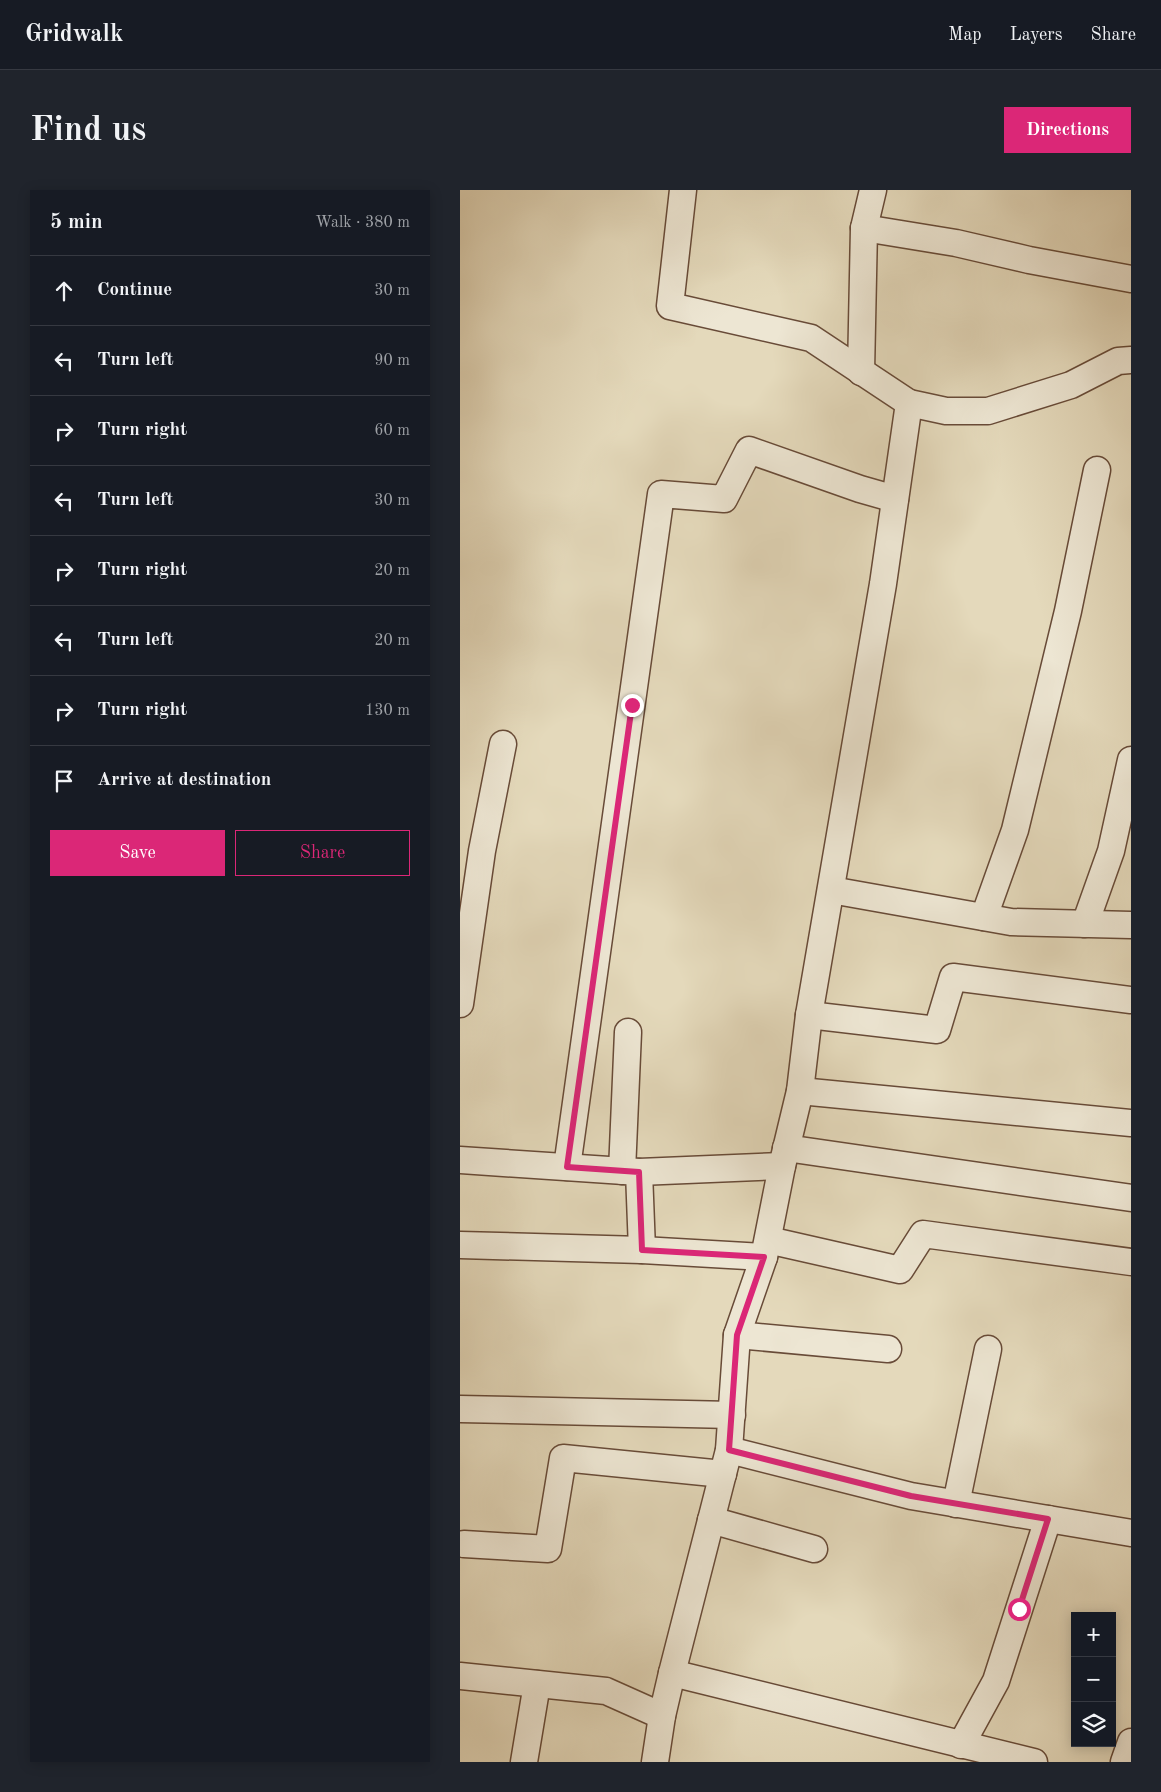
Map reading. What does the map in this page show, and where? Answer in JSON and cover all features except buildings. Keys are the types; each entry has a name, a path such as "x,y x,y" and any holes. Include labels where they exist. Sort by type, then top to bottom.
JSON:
{"street":[{"path":"683,190 670,306 811,338 909,403 946,412 988,411 1071,385 1118,361 1131,360"},
{"path":"861,372 864,228 873,190"},
{"path":"864,228 956,243 1029,260 1131,279"},
{"path":"655,1762 662,1716 726,1462 732,1415 737,1335 766,1249 784,1157 800,1091 809,1015 883,584 909,403"},
{"path":"567,1167 661,494 724,499 749,450 860,489 895,499"},
{"path":"984,917 1015,830 1068,610 1097,470"},
{"path":"460,1004 463,957 502,744"},
{"path":"1085,924 1111,851 1131,760"},
{"path":"830,890 1011,922 1131,925"},
{"path":"809,1015 937,1030 953,977 1131,1000"},
{"path":"628,1032 630,1172 642,1250"},
{"path":"800,1091 1131,1123"},
{"path":"460,1160 630,1172 784,1157 1131,1198"},
{"path":"460,1245 642,1250 766,1249 900,1270 923,1234 1131,1262"},
{"path":"737,1335 888,1349"},
{"path":"956,1504 988,1349"},
{"path":"460,1409 732,1415"},
{"path":"464,1544 548,1549 563,1458 726,1462 956,1504 1131,1533"},
{"path":"961,1745 996,1681 1048,1519"},
{"path":"711,1520 814,1549"},
{"path":"672,1674 961,1745 1003,1759 1034,1762"},
{"path":"460,1676 606,1691 662,1716"},
{"path":"524,1762 536,1684"},
{"path":"1124,1762 1131,1742"}],"route":[{"path":"632,705 567,1167 639,1172 642,1250 764,1257 737,1335 729,1450 911,1496 1048,1519 1019,1609"}]}
